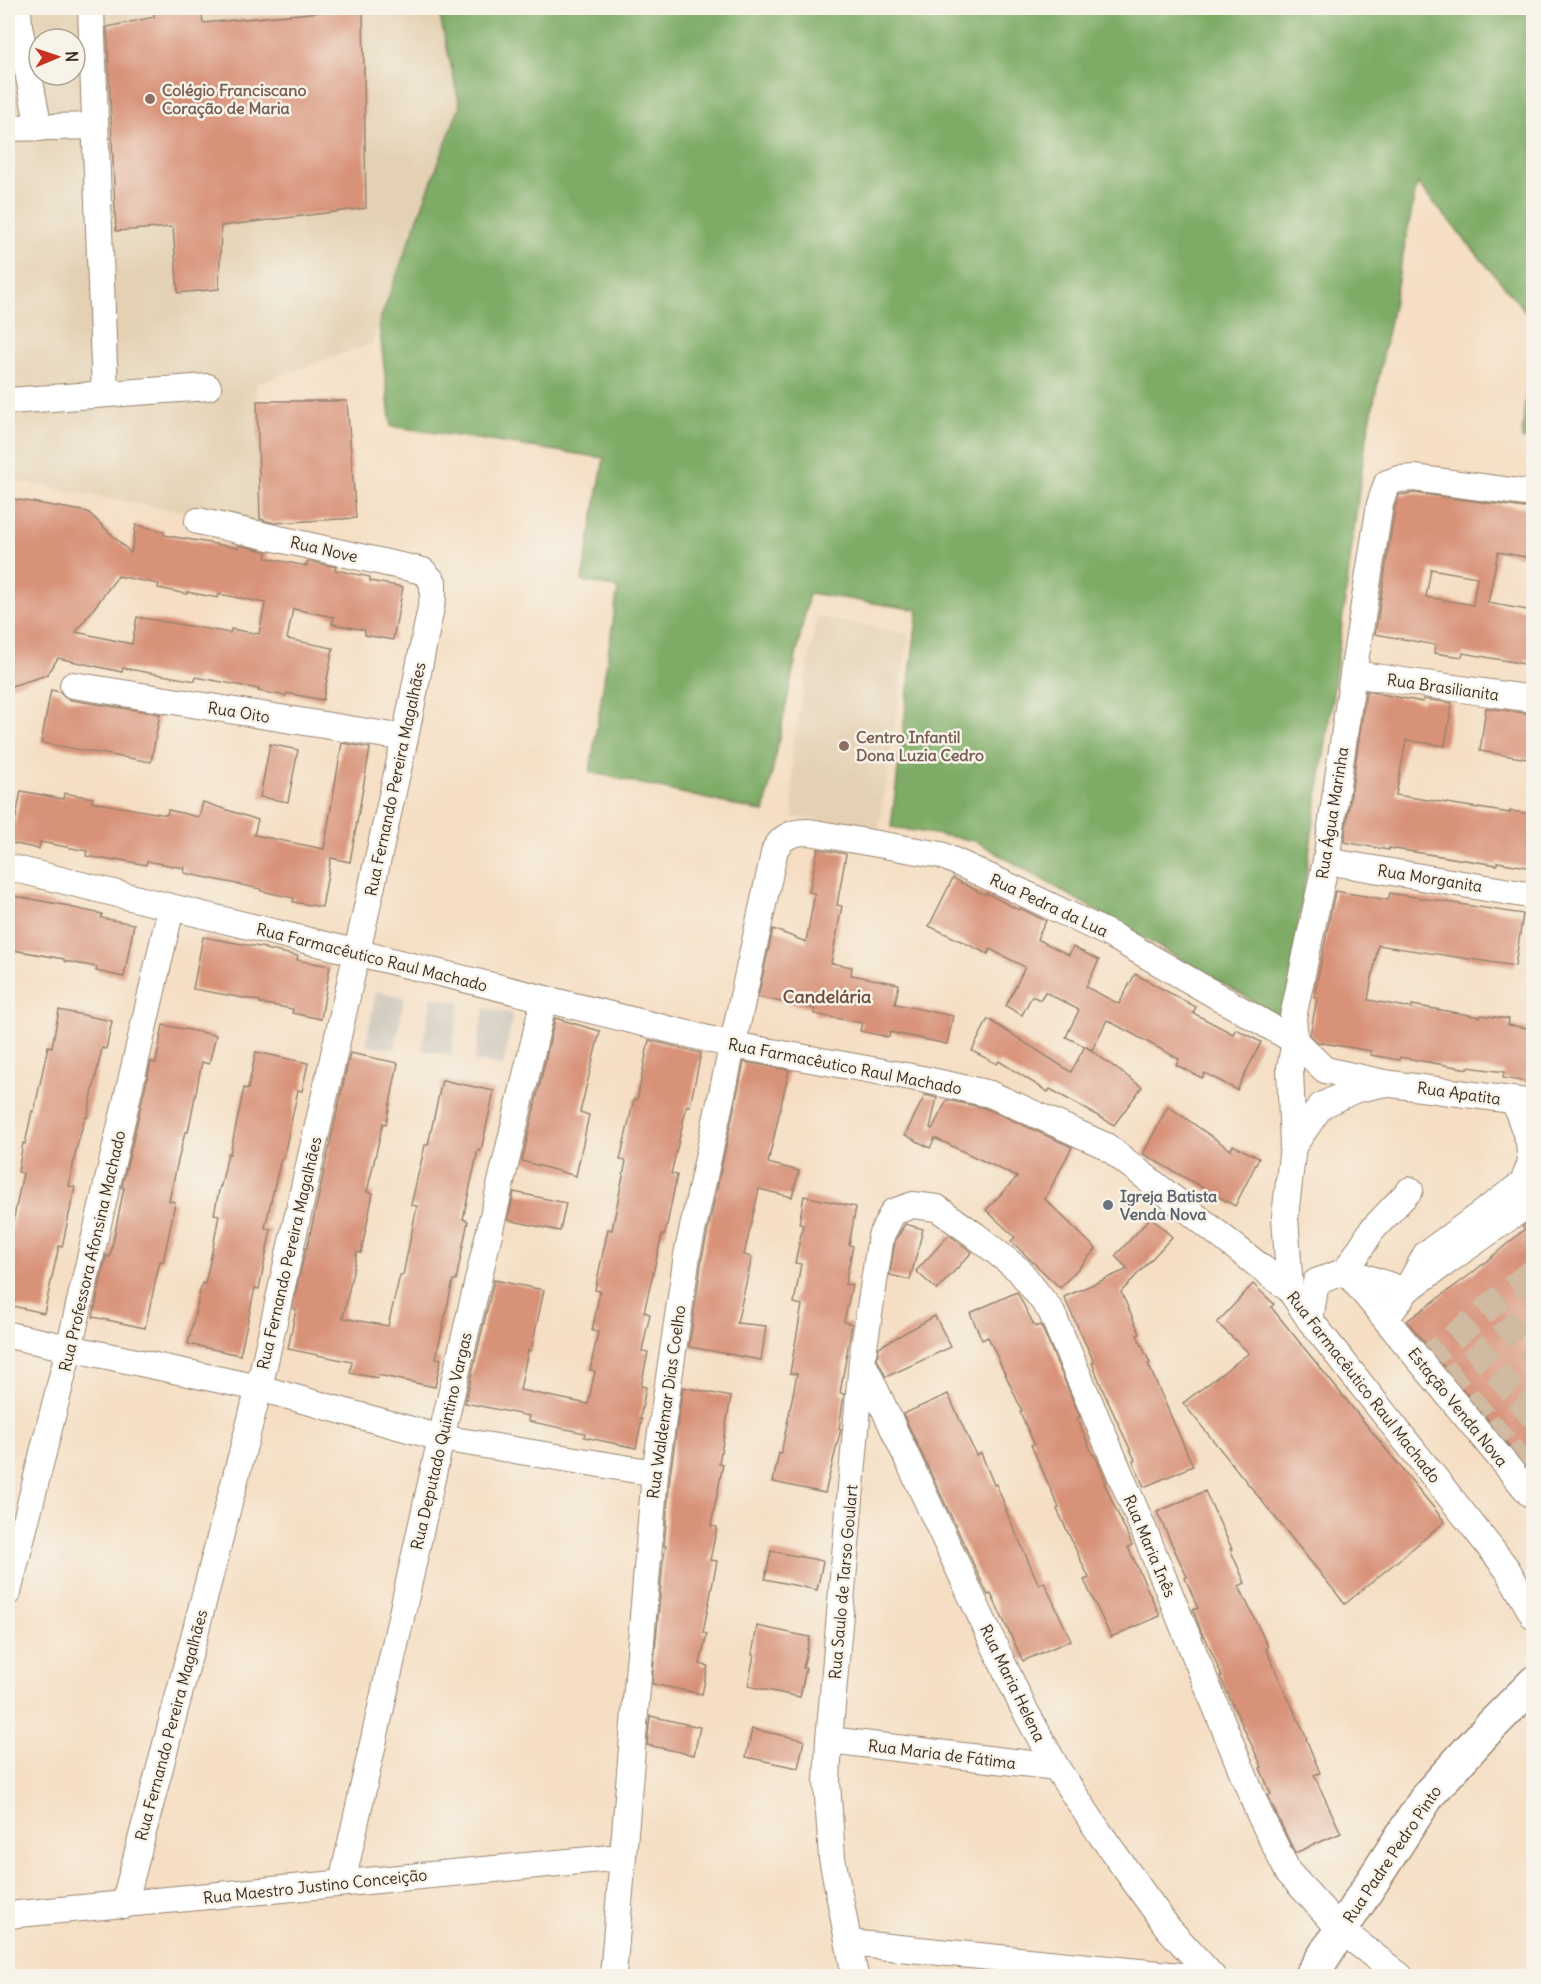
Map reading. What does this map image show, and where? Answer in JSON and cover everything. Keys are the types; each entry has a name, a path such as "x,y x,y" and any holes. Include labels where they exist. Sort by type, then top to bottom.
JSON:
{"highway":[{"name":"Rua Padre Pedro Pinto","path":"1311,1977 1429,1794 1533,1682"}],"street":[{"path":"18,8 19,26 39,128"},
{"path":"91,8 105,394"},
{"path":"8,128 95,126"},
{"path":"8,401 208,387"},
{"name":"Rua Água Marinha","path":"1290,1290 1285,1216 1293,1146 1290,1068 1295,1041 1293,1017 1326,861 1380,504 1387,483 1414,478 1533,494"},
{"name":"Rua Nove","path":"198,521 423,571 433,582 433,597"},
{"name":"Rua Fernando Pereira Magalhães","path":"124,1905 259,1388 405,738 433,597"},
{"name":"Rua Brasilianita","path":"1353,674 1533,699"},
{"name":"Rua Oito","path":"73,685 405,738"},
{"name":"Rua Pedra da Lua","path":"783,838 796,832 810,832 941,855 1113,936 1295,1041"},
{"name":"Rua Waldemar Dias Coelho","path":"613,1977 655,1473 687,1256 775,849 783,838"},
{"name":"Rua Morganita","path":"1326,861 1533,896"},
{"name":"Rua Farmacêutico Raul Machado","path":"8,867 734,1045 990,1094 1106,1146 1290,1290 1310,1320 1507,1569 1533,1617"},
{"name":"Rua Professora Afonsina Machado","path":"8,1592 69,1349 171,908"},
{"name":"Rua Deputado Quintino Vargas","path":"342,1883 441,1438 544,999"},
{"name":"Rua Apatita","path":"1295,1041 1325,1070 1384,1083 1524,1102"},
{"name":"Rua Apatita","path":"1293,1146 1321,1106 1354,1090 1384,1083"},
{"path":"1386,1319 1406,1291 1426,1254 1523,1183 1531,1162 1524,1102"},
{"path":"1310,1320 1316,1282 1346,1271 1372,1230 1410,1190"},
{"path":"1406,1291 1533,1200"},
{"name":"Rua Saulo de Tarso Goulart","path":"855,1977 832,1858 827,1782 829,1740 862,1360 881,1236 893,1212 913,1205"},
{"name":"Rua Maria Inês","path":"913,1205 937,1208 975,1235 1018,1270 1051,1311 1148,1540 1259,1813 1288,1872 1341,1930 1400,1977"},
{"path":"1346,1271 1406,1291"},
{"name":"Estação Venda Nova","path":"1346,1271 1530,1494"},
{"path":"8,1335 259,1388 441,1438 655,1473"},
{"name":"Rua Maria Helena","path":"862,1360 1022,1705 1056,1767 1101,1835 1168,1928 1212,1977"},
{"name":"Rua Farmacêutico Raul Machado","path":"1507,1569 1533,1590"},
{"name":"Rua Maria de Fátima","path":"829,1740 1056,1767"},
{"name":"Rua Maestro Justino Conceição","path":"8,1915 622,1857"},
{"path":"849,1943 1180,1977"}],"shaded area":[{"path":"8,8 438,8 460,105 372,344 257,383 260,526 8,480"},
{"path":"817,617 909,634 879,828 793,817 792,749"},
{"path":"376,991 404,997 395,1049 366,1044"},
{"path":"432,997 460,1003 451,1055 422,1050"},
{"path":"484,1008 513,1014 503,1066 474,1061"}],"green space":[{"path":"438,8 1533,8 1533,440 1522,439 1532,319 1417,183 1364,452 1331,708 1284,1019 976,841 891,827 918,610 809,593 764,812 590,772 618,588 582,581 604,458 391,426 379,323 460,105"}],"building":[{"path":"154,8 201,8 203,23 363,8 366,208 221,226 219,289 178,293 173,227 116,231 107,27 154,17"},
{"path":"257,401 347,401 356,518 274,523 260,519"},
{"path":"1414,493 1533,509 1532,558 1498,552 1488,603 1533,611 1533,660 1525,659 1525,664 1463,653 1462,657 1434,653 1435,645 1375,634 1399,495","holes":["1431,569 1477,577 1473,605 1426,597"]},
{"path":"8,498 88,512 131,553 136,525 164,531 164,535 238,548 239,545 267,552 266,558 306,566 308,561 336,567 335,570 370,577 370,581 403,587 393,640 365,635 365,630 332,624 334,617 293,609 287,639 333,648 323,700 287,693 286,696 258,691 259,689 196,677 195,681 123,668 122,672 58,658 47,675 8,687","holes":["118,576 159,584 158,588 187,594 187,592 218,598 219,594 265,603 259,634 231,629 230,633 137,617 132,644 76,632"]},
{"path":"51,690 60,692 71,700 160,714 151,762 41,743"},
{"path":"1366,691 1423,702 1423,699 1452,703 1445,746 1406,740 1396,795 1510,813 1510,811 1533,814 1533,868 1497,862 1497,865 1344,842"},
{"path":"1486,708 1533,714 1533,760 1480,751"},
{"path":"342,743 370,748 350,862 331,858 322,907 293,902 294,898 261,891 261,889 184,873 185,868 147,861 146,865 86,856 87,851 40,842 39,849 11,843 21,791 63,799 64,793 93,798 92,802 167,815 168,810 199,817 203,802 258,820 254,835 324,849"},
{"path":"270,744 298,750 288,802 260,797"},
{"path":"818,849 846,854 837,905 842,906 831,963 852,967 851,975 899,984 895,1004 953,1016 947,1044 890,1032 889,1037 860,1031 862,1023 814,1014 815,1009 758,997 773,929 806,942 815,893 809,892"},
{"path":"953,878 985,895 986,893 1046,921 1037,939 1069,955 1073,947 1099,960 1086,987 1119,1004 1135,974 1196,1007 1193,1013 1233,1034 1236,1029 1261,1042 1237,1090 1205,1073 1202,1078 1176,1065 1179,1059 1107,1020 1092,1050 1066,1037 1079,1010 1045,992 1040,1000 1032,996 1022,1015 1006,1006 1025,967 990,949 988,954 929,926"},
{"path":"1335,891 1388,900 1390,893 1523,914 1515,966 1378,945 1368,1000 1412,1008 1412,1005 1480,1017 1481,1015 1509,1019 1508,1025 1533,1029 1533,1083 1503,1078 1504,1072 1468,1067 1468,1069 1400,1057 1399,1060 1371,1055 1371,1051 1317,1042 1310,1035 1317,998 1314,997"},
{"path":"8,895 69,906 102,914 101,918 134,924 124,977 96,971 97,967 64,961 64,959 8,949"},
{"path":"203,937 265,948 298,956 297,960 330,966 321,1019 292,1013 293,1009 260,1003 260,1001 193,989"},
{"path":"59,1010 112,1021 106,1049 102,1048 87,1118 85,1117 76,1150 69,1186 75,1187 44,1313 8,1305 8,1242 23,1173 18,1172 23,1143 25,1144 32,1111 34,1112 48,1046 52,1047"},
{"path":"555,1018 600,1031 580,1112 589,1115 576,1176 522,1161"},
{"path":"988,1019 1071,1072 1085,1046 1142,1087 1114,1125 1050,1089 1048,1092 999,1061 997,1064 972,1051"},
{"path":"163,1025 216,1035 209,1064 202,1062 188,1132 185,1132 177,1165 169,1201 175,1202 169,1234 163,1262 160,1261 145,1328 93,1317 106,1256 110,1257 124,1188 122,1187 151,1062 156,1063"},
{"path":"649,1040 701,1053 690,1106 687,1105 671,1174 677,1175 665,1235 662,1235 644,1312 650,1314 642,1351 648,1352 641,1386 646,1387 636,1448 584,1437 585,1433 528,1421 529,1416 465,1403 494,1280 544,1290 520,1390 588,1404 595,1371 590,1370 598,1332 592,1331 600,1291 595,1290 608,1229 612,1230 626,1161 620,1160 634,1099 637,1100"},
{"path":"256,1052 308,1063 302,1091 298,1090 283,1160 281,1159 273,1192 265,1228 271,1229 259,1289 255,1288 240,1355 188,1344 213,1247 219,1215 214,1214 220,1186 228,1153 230,1154 244,1088 248,1089"},
{"path":"350,1053 398,1063 386,1124 383,1123 367,1192 373,1193 361,1253 357,1252 343,1318 388,1326 400,1275 403,1275 417,1206 411,1205 425,1145 428,1145 442,1080 494,1091 463,1219 468,1221 436,1358 441,1359 435,1387 378,1375 378,1378 350,1373 352,1362 288,1349 296,1309 292,1308"},
{"path":"744,1062 789,1070 768,1163 799,1171 792,1197 759,1189 744,1255 752,1257 737,1323 766,1326 761,1360 689,1347 702,1258"},
{"path":"925,1095 937,1098 930,1128 932,1129 947,1100 985,1108 1072,1147 1045,1199 1096,1249 1060,1288 1011,1241 1015,1237 986,1210 1017,1177 935,1138 930,1148 905,1135"},
{"path":"1168,1106 1231,1150 1233,1145 1259,1158 1235,1206 1143,1154"},
{"path":"514,1192 566,1203 560,1231 508,1220"},
{"path":"804,1196 856,1207 849,1245 853,1246 845,1284 852,1285 844,1322 852,1324 840,1393 844,1394 839,1429 841,1429 825,1493 773,1482 797,1374 790,1373 802,1305 794,1303 801,1264 795,1263 803,1225 799,1224"},
{"path":"1151,1217 1172,1237 1121,1292 1140,1334 1137,1335 1150,1363 1148,1364 1193,1466 1144,1487 1133,1461 1135,1460 1092,1363 1094,1362 1064,1297 1128,1269 1115,1256"},
{"path":"1533,1219 1533,1475 1407,1321 1471,1274 1525,1229 1522,1227"},
{"path":"905,1224 923,1229 910,1280 890,1275 895,1241"},
{"path":"949,1235 972,1252 937,1290 916,1271"},
{"path":"1253,1284 1274,1304 1271,1307 1445,1522 1345,1604 1183,1403 1249,1353 1217,1323"},
{"path":"1017,1292 1035,1327 1040,1325 1043,1330 1080,1417 1077,1418 1095,1455 1106,1482 1104,1483 1132,1545 1128,1547 1160,1616 1111,1637 1084,1580 1089,1578 1031,1445 1034,1444 1020,1412 1022,1411 988,1337 982,1340 970,1313"},
{"path":"935,1316 951,1347 886,1377 877,1359 879,1347"},
{"path":"683,1387 731,1397 719,1463 723,1464 711,1526 717,1527 710,1560 717,1561 703,1633 707,1634 700,1664 708,1666 702,1694 652,1684 666,1546 664,1546 670,1475"},
{"path":"948,1394 976,1455 981,1453 994,1485 996,1484 1039,1585 1044,1582 1071,1640 1023,1661 991,1594 988,1595 903,1414"},
{"path":"1205,1491 1245,1583 1239,1586 1307,1738 1320,1773 1314,1775 1341,1833 1295,1853 1268,1796 1271,1794 1260,1768 1262,1767 1203,1636 1193,1610 1198,1608 1185,1578 1187,1577 1157,1512"},
{"path":"771,1551 823,1561 817,1590 765,1579"},
{"path":"757,1626 810,1637 803,1668 806,1668 800,1697 748,1686"},
{"path":"650,1716 700,1727 694,1755 647,1745"},
{"path":"752,1729 804,1740 798,1768 746,1757"}],"tunnel":[{"path":"1422,1363 1534,1270"},
{"path":"1441,1387 1534,1310"},
{"path":"1465,1415 1534,1358"},
{"path":"1486,1441 1534,1401"},
{"path":"1507,1466 1534,1444"}],"place":[{"name":"Colégio Franciscano Coração de Maria","path":"150,99"},
{"name":"Centro Infantil Dona Luzia Cedro","path":"844,746"},
{"name":"Igreja Batista Venda Nova","path":"1108,1205"}],"district":[{"name":"Candelária","path":"827,996"}]}
